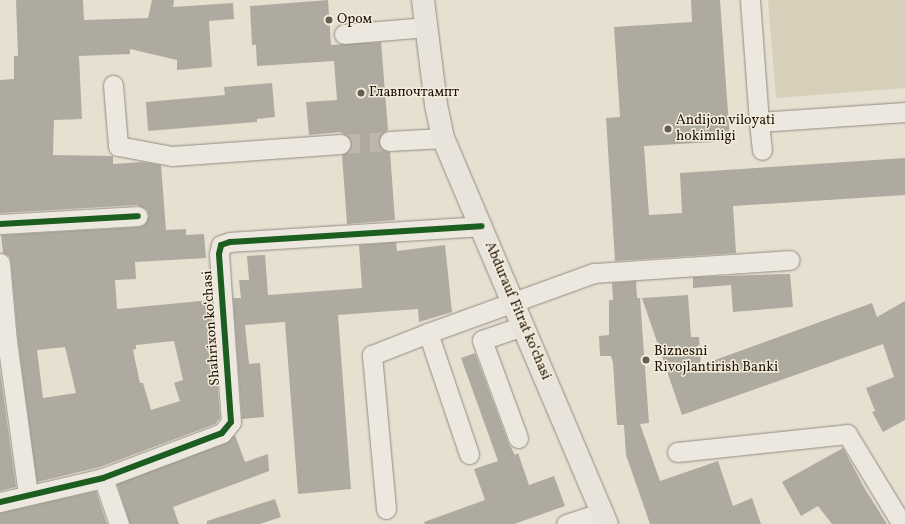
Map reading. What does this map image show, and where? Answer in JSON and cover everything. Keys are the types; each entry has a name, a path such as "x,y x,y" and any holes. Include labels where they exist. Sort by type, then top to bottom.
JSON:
{"main road":[{"name":"Abdurauf Fitrat koʻchasi","path":"423,0 443,138 605,518"}],"street":[{"path":"750,0 762,150"},
{"path":"344,34 426,27"},
{"path":"113,85 118,146 172,156 341,144"},
{"path":"759,122 905,112"},
{"path":"389,141 443,138"},
{"path":"0,224 138,216"},
{"name":"Shahrixon koʻchasi","path":"0,502 28,494 103,478 222,433 231,422 219,254 221,245 230,242 481,226"},
{"path":"386,509 372,355 513,301 594,273 790,260"},
{"path":"0,263 4,340 28,494"},
{"path":"518,438 482,340 523,326"},
{"path":"428,333 469,454"},
{"path":"677,452 847,434 902,524"},
{"path":"103,478 119,524"},
{"path":"566,524 605,518"}],"shaded area":[{"path":"768,0 905,0 905,88 776,98"}],"building":[{"path":"16,0 83,0 84,20 148,18 152,0 174,0 173,7 233,3 234,19 209,21 212,67 177,70 177,60 130,49 130,54 79,56 82,119 54,120 53,155 113,156 113,164 142,162 161,165 166,230 186,229 186,235 204,234 206,258 135,262 136,279 115,280 117,309 211,300 220,418 215,424 100,467 37,482 18,340 11,262 9,256 3,253 1,235 139,227 144,225 149,216 147,210 137,205 0,213 0,80 14,79 14,56 18,56","holes":["174,341 183,380 174,383 180,401 151,410 143,383 140,383 133,350 136,349 136,345","65,347 76,393 43,398 37,350"]},
{"path":"328,0 331,45 381,42 388,130 379,136 378,142 384,151 390,152 395,220 347,224 342,155 351,149 350,138 340,132 309,135 306,102 337,100 334,61 257,66 256,45 252,45 250,6"},
{"name":"Andijon vilоyati hоkimligi","path":"691,0 720,0 730,141 644,146 649,215 682,213 680,173 905,158 905,195 733,206 736,253 615,261 606,118 620,117 614,27 692,22"},
{"path":"272,83 275,117 257,119 257,122 148,131 146,102 225,95 224,87"},
{"path":"396,242 397,251 445,245 452,312 419,322 418,309 338,315 351,489 298,494 285,322 245,325 249,364 260,363 264,417 242,419 233,298 241,298 239,280 249,280 247,256 265,255 268,295 362,288 359,245"},
{"path":"790,274 793,307 733,312 731,285 693,288 693,277"},
{"path":"636,281 637,298 640,298 649,423 640,424 660,481 718,461 733,506 752,498 761,524 650,524 626,455 624,425 617,425 613,363 611,356 600,356 599,336 609,335 609,300 613,300 612,283"},
{"path":"688,295 691,337 699,337 701,365 872,303 877,317 905,301 905,420 883,432 872,412 875,411 866,388 894,377 883,344 682,415 642,298"},
{"path":"475,353 508,442 515,455 518,453 529,485 554,476 565,506 514,524 425,524 424,522 485,500 474,469 498,461 461,358"},
{"path":"0,371 16,487 0,491"},
{"path":"235,435 245,462 268,454 269,471 173,507 179,524 130,524 117,484 226,443"},
{"path":"843,448 865,489 887,524 832,524 818,506 801,516 782,482"},
{"path":"96,491 107,524 0,524 0,513"},
{"path":"275,499 281,517 260,524 207,524 207,521"}],"tunnel":[{"path":"341,144 389,141"}],"cycle path":[{"path":"0,224 138,216"},
{"path":"0,502 103,478 222,433 231,422 219,254 221,245 230,242 481,226"}],"place":[{"name":"Ором","path":"329,20"},
{"name":"Главпочтампт","path":"361,93"},
{"name":"Andijon vilоyati hоkimligi","path":"668,129"},
{"name":"Biznesni Rivojlantirish Banki","path":"646,360"}]}
